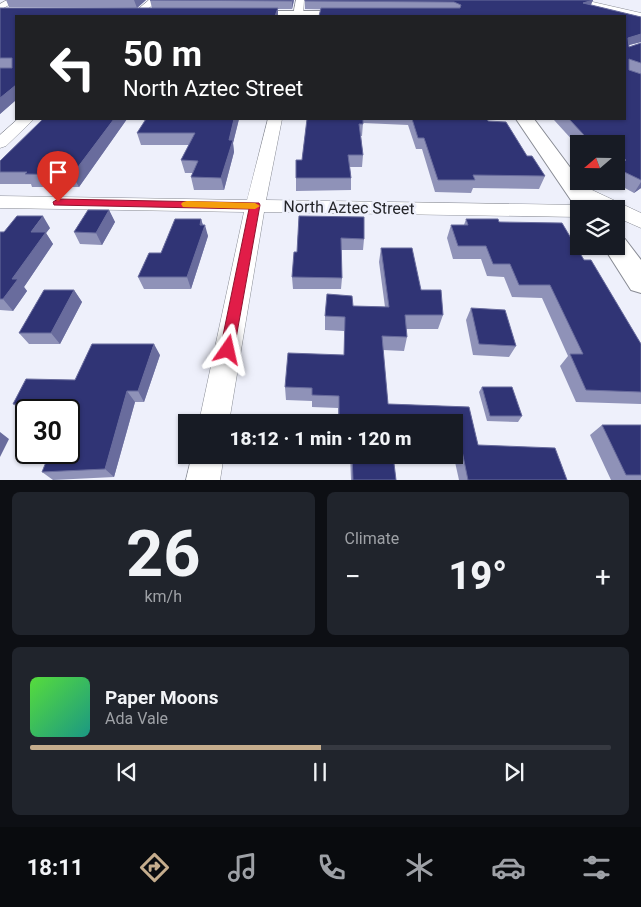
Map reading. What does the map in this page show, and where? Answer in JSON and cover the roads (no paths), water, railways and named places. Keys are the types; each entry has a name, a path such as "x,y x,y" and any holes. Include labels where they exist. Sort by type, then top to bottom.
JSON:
{"street":[{"path":"0,7 14,0"},
{"path":"134,14 154,0"},
{"path":"298,15 300,0"},
{"path":"573,0 641,16"},
{"path":"0,12 20,12"},
{"path":"134,14 156,13"},
{"path":"228,14 364,14"},
{"path":"0,143 25,120"},
{"path":"216,414 255,205 275,120"},
{"path":"526,120 570,181"},
{"path":"579,190 641,221"},
{"name":"North Aztec Street","path":"0,202 570,211"},
{"path":"622,255 641,282"},
{"path":"203,480 206,464"}]}
